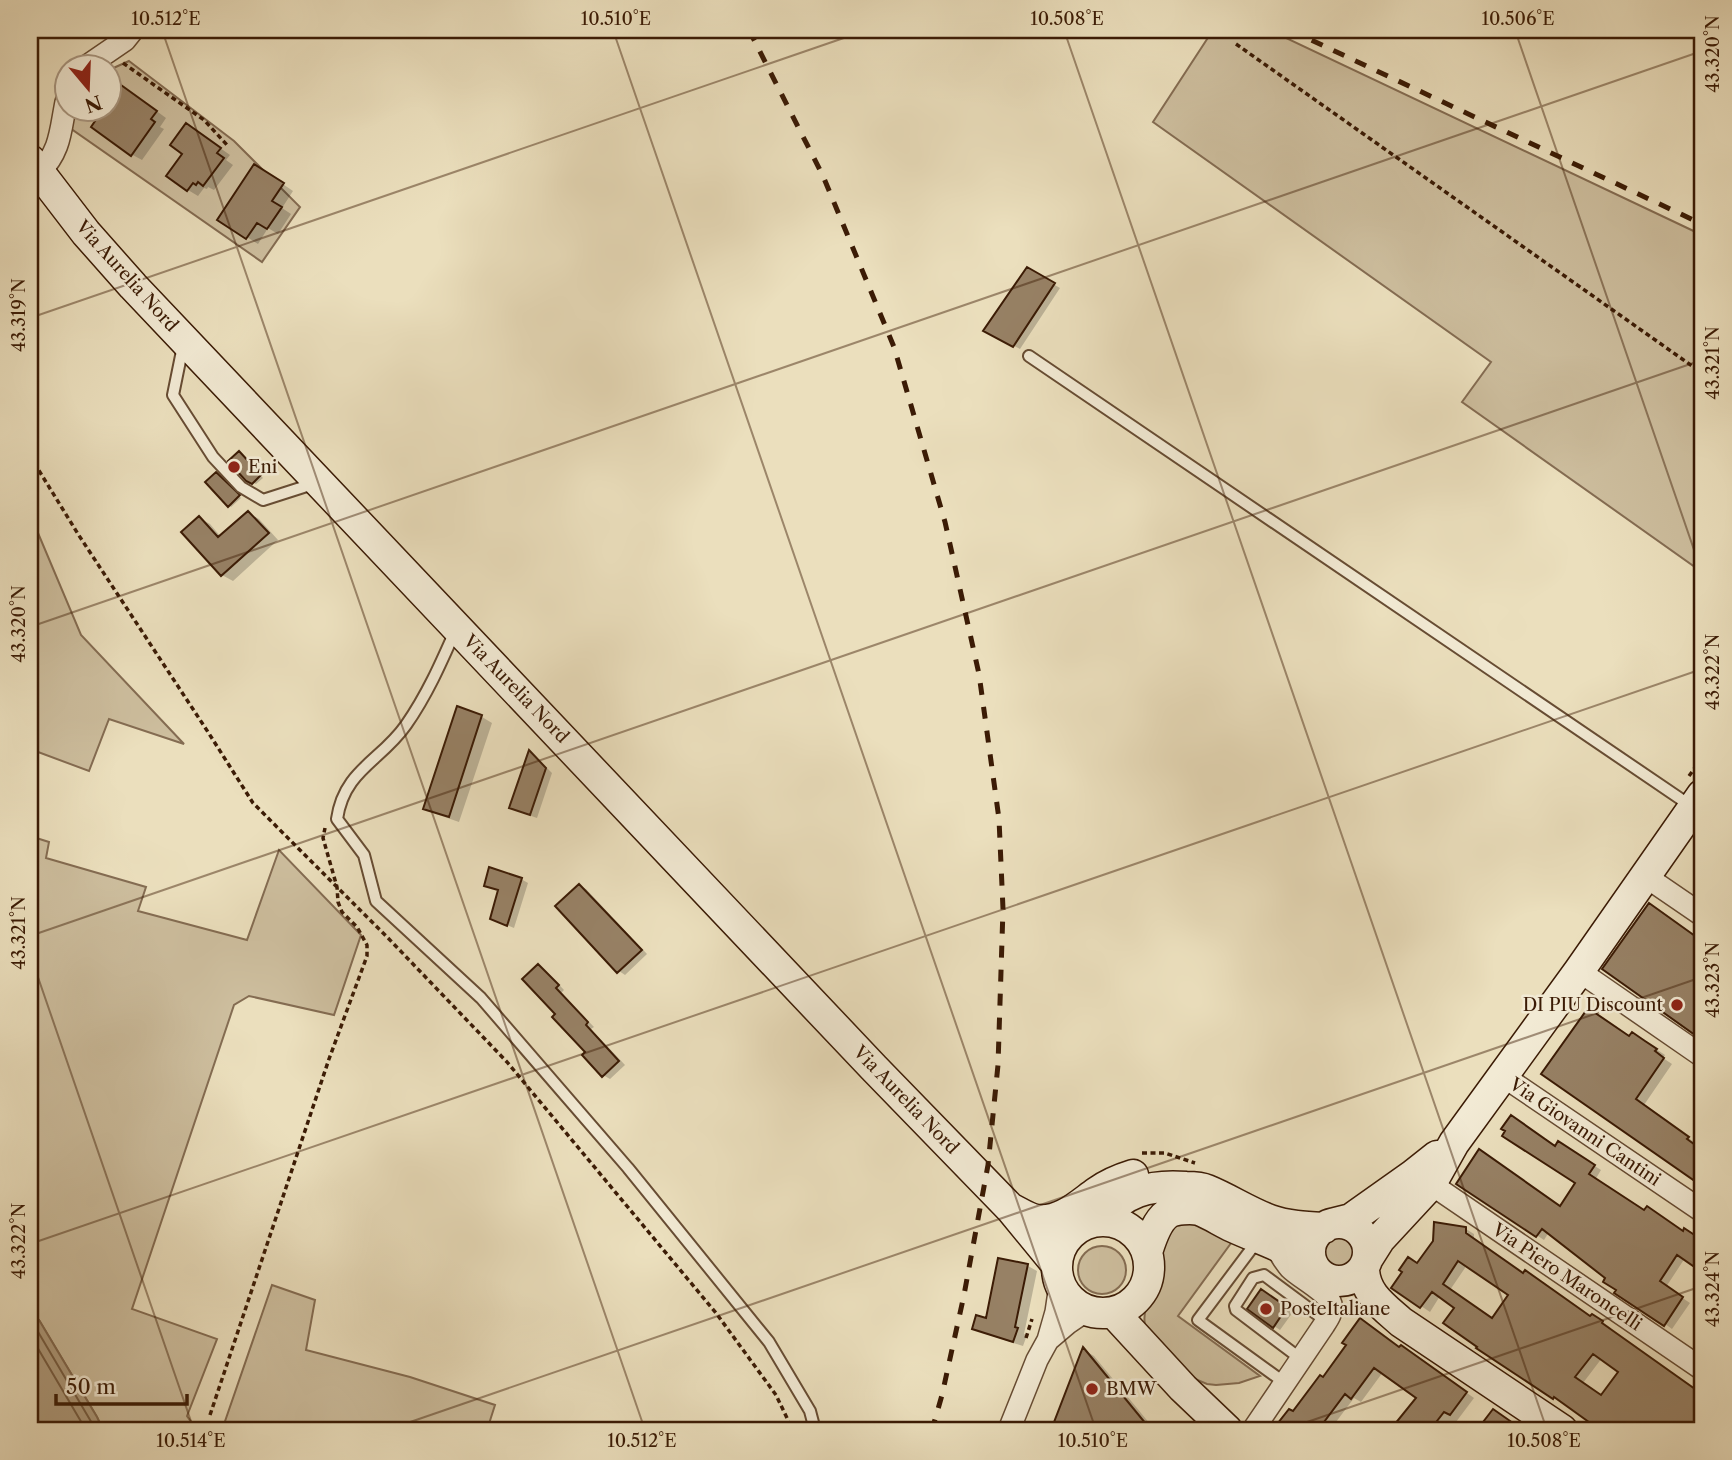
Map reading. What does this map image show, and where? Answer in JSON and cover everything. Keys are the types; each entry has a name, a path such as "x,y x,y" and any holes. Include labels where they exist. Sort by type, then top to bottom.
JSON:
{"main road":[{"name":"Via Aurelia Nord","path":"40,165 102,251 184,341 1011,1209 1059,1275"},
{"path":"1147,1252 1155,1231 1167,1214 1185,1209 1198,1210 1301,1257 1330,1280 1340,1282 1358,1275 1380,1239 1431,1184 1454,1143 1645,876 1690,799"},
{"path":"1315,1269 1310,1251 1317,1234 1329,1225 1351,1219 1454,1143"},
{"path":"1011,1209 1034,1220 1046,1220 1069,1212 1097,1191 1122,1178 1150,1172 1168,1176 1200,1176 1271,1220 1300,1227 1345,1223 1353,1226 1366,1240 1369,1248 1364,1278 1381,1304 1401,1322 1542,1425"},
{"path":"1100,1221 1111,1207 1120,1201 1150,1188 1172,1186 1200,1176"},
{"path":"1100,1221 1129,1229 1140,1239 1147,1252 1150,1267 1147,1283 1139,1296 1128,1306 1100,1311 1076,1304 1067,1296 1059,1275 1060,1252 1066,1240 1087,1224 1100,1221"},
{"path":"1100,1311 1227,1430"}],"street":[{"path":"109,52 133,30"},
{"path":"40,165 61,133 63,122"},
{"path":"1645,876 1702,915"},
{"path":"1579,971 1702,1056"},
{"name":"Via Giovanni Cantini","path":"1503,1076 1702,1211"},
{"name":"Via Piero Maroncelli","path":"1431,1184 1702,1369"},
{"path":"1253,1430 1332,1308 1330,1301 1290,1268 1267,1241"},
{"path":"1009,1430 1037,1360 1048,1340 1056,1312 1059,1275"},
{"path":"1048,1340 1068,1323 1100,1311"}],"lane":[{"path":"184,341 173,395 214,457 241,487 263,500 318,482"},
{"path":"1029,356 1690,799"},
{"path":"457,627 431,686 404,728 348,784 339,804 337,819 364,855 376,901 481,998 628,1168 769,1342 810,1411 816,1430"},
{"path":"1267,1241 1198,1321 1285,1383"},
{"path":"1301,1359 1236,1310 1235,1306 1254,1278 1264,1275 1326,1321"}],"path":[{"path":"1236,44 1702,373"},
{"path":"122,63 204,120 228,146"},
{"path":"30,131 40,165"},
{"path":"1690,799 1702,758"},
{"path":"210,1415 329,1059 367,956 367,944 357,927 342,912 338,902 337,887 323,838 326,822 337,819"},
{"path":"1135,1155 1165,1153 1200,1176"},
{"path":"1025,1340 1033,1316"}],"shaded area":[{"path":"1213,30 1269,30 1702,235 1702,572 1462,402 1491,362 1153,122"},
{"path":"129,61 234,141 300,207 262,262 70,128 72,122 122,122 122,64"},
{"path":"30,514 81,635 184,744 109,719 89,771 30,749"},
{"path":"30,836 49,842 46,858 146,887 138,911 247,940 279,850 361,935 334,1015 249,996 234,1005 132,1309 217,1339 187,1416 197,1430 103,1430 39,1320 30,1314"},
{"path":"1179,1218 1234,1239 1178,1316 1260,1376 1239,1383 1216,1385 1195,1379 1145,1325 1146,1310 1158,1286 1162,1247 1169,1230"},
{"path":"1347,1234 1355,1245 1352,1266 1342,1271 1329,1270 1318,1253 1323,1240"},
{"path":"1102,1246 1119,1253 1126,1270 1119,1287 1102,1294 1085,1287 1078,1270 1085,1253"},
{"path":"272,1285 315,1300 306,1350 410,1377 495,1405 487,1430 222,1430"}],"water":[{"path":"30,1314 39,1320 103,1430 42,1430 30,1410"}],"building":[{"path":"122,86 157,111 151,119 155,122 131,156 91,127 94,122 122,122"},
{"path":"186,123 221,148 217,153 224,158 203,186 198,182 196,185 193,183 187,191 166,176 182,154 170,145"},
{"path":"254,164 284,183 272,201 282,207 267,229 257,223 246,239 217,220"},
{"path":"1027,267 1055,283 1013,347 983,331"},
{"path":"239,451 261,475 252,484 228,461"},
{"path":"216,472 240,495 228,507 205,482"},
{"path":"248,511 269,533 221,576 181,532 199,516 218,537"},
{"path":"457,706 482,715 449,817 423,809"},
{"path":"529,750 546,768 530,815 509,808"},
{"path":"489,867 522,878 507,926 490,919 498,890 484,886"},
{"path":"579,884 642,950 617,973 555,906"},
{"name":"DI PIU Discount","path":"1649,903 1702,941 1702,1040 1602,969"},
{"path":"538,964 559,985 556,988 619,1061 602,1077 582,1055 585,1052 552,1017 555,1014 522,979"},
{"path":"1588,1008 1629,1036 1632,1032 1657,1049 1655,1051 1664,1058 1636,1099 1689,1137 1687,1139 1702,1150 1702,1186 1541,1074"},
{"path":"1511,1115 1555,1146 1558,1141 1595,1165 1589,1174 1644,1210 1647,1206 1683,1231 1684,1228 1702,1240 1702,1258 1696,1268 1677,1255 1660,1281 1683,1297 1664,1326 1614,1293 1616,1290 1603,1282 1605,1278 1542,1229 1536,1237 1456,1184 1479,1149 1560,1206 1575,1183 1502,1136 1505,1131 1501,1129"},
{"path":"1434,1222 1466,1227 1466,1233 1523,1273 1525,1270 1590,1316 1592,1314 1603,1321 1602,1323 1702,1394 1702,1430 1600,1430 1443,1323 1454,1308 1432,1292 1420,1308 1391,1288 1408,1257 1417,1263 1433,1241","holes":["1458,1261 1508,1295 1492,1318 1443,1284","1593,1354 1618,1372 1601,1395 1575,1377"]},
{"path":"998,1258 1028,1264 1015,1327 1018,1328 1013,1342 972,1329 976,1315 986,1318"},
{"name":"PosteItaliane","path":"1261,1289 1287,1307 1273,1328 1247,1309"},
{"path":"1360,1318 1467,1392 1450,1415 1444,1412 1430,1430 1390,1430 1416,1398 1374,1368 1351,1399 1345,1394 1318,1430 1284,1430 1278,1423 1289,1409 1293,1411 1320,1375 1323,1377 1346,1345 1342,1343"},
{"name":"BMW","path":"1083,1347 1151,1430 1051,1430"},
{"path":"1493,1409 1523,1430 1477,1430"}],"railway":[{"path":"749,30 823,176 894,347 945,522 979,674 999,819 1003,909 998,1065 988,1165 964,1295 932,1430"},
{"path":"1290,30 1702,224"}],"place":[{"name":"Eni","path":"234,467"},
{"name":"DI PIU Discount","path":"1677,1005"},
{"name":"PosteItaliane","path":"1266,1309"},
{"name":"BMW","path":"1092,1389"}]}
